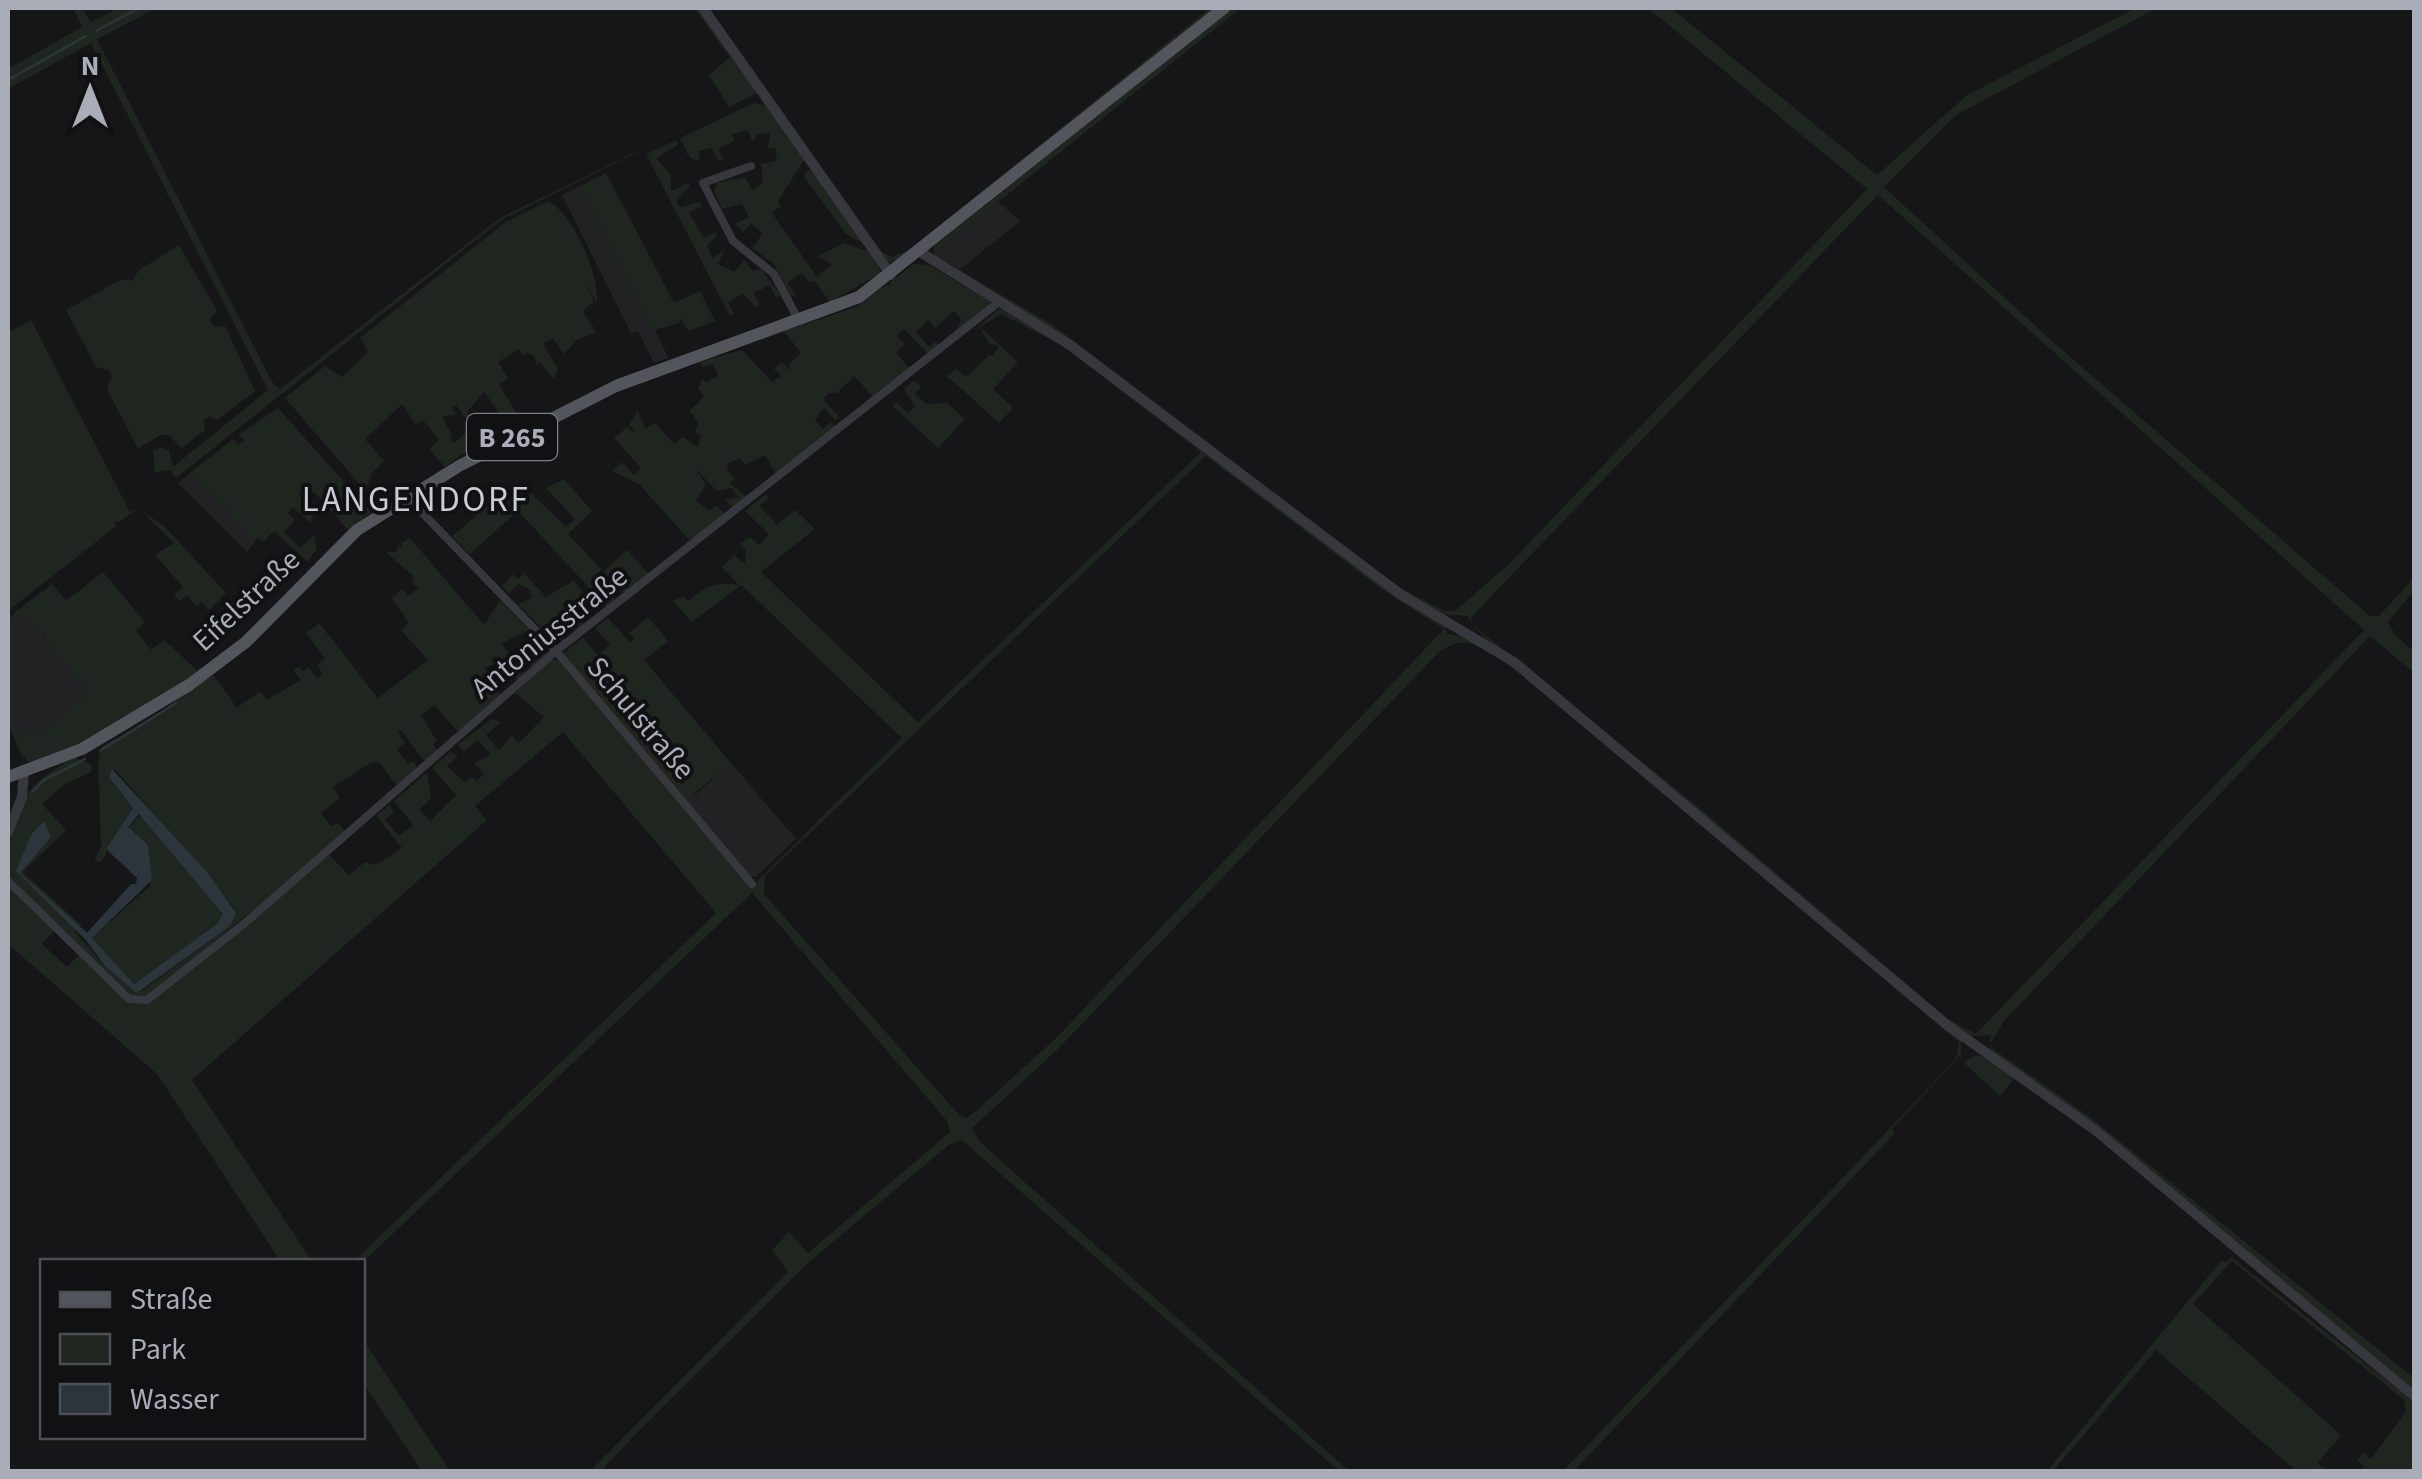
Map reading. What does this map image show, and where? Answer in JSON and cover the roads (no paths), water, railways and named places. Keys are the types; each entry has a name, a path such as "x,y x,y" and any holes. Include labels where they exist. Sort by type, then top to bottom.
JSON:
{"main road":[{"name":"B 265","path":"891,275 1224,8"},
{"name":"Eifelstraße","path":"8,777 90,745 189,685 246,642 357,530 476,457 589,398 853,301 891,275"}],"street":[{"path":"703,8 891,275"},
{"path":"751,166 704,184 733,242 774,274 799,321"},
{"path":"920,252 1070,345 1400,594 1514,662 1948,1025 2095,1130 2414,1396"},
{"name":"Antoniusstraße","path":"8,881 134,1002 147,1000 245,923 556,651 1000,301"},
{"name":"Schulstraße","path":"408,498 556,651 752,884"},
{"path":"8,832 22,797 24,772"}],"water":[{"path":"112,769 207,872 236,913 230,926 137,993 105,966 86,940 16,871 31,835 44,821 51,837 20,873 87,933 131,884 136,884 137,878 106,849 133,808 109,777","holes":["139,814 223,914 217,924 134,984 92,938 152,880 148,845 128,827"]}],"waterway":[{"path":"96,31 139,8"},
{"path":"8,80 86,36"},
{"path":"100,751 176,703"},
{"path":"32,792 44,780 85,759"}],"district":[{"name":"LANGENDORF","path":"416,499"}]}
